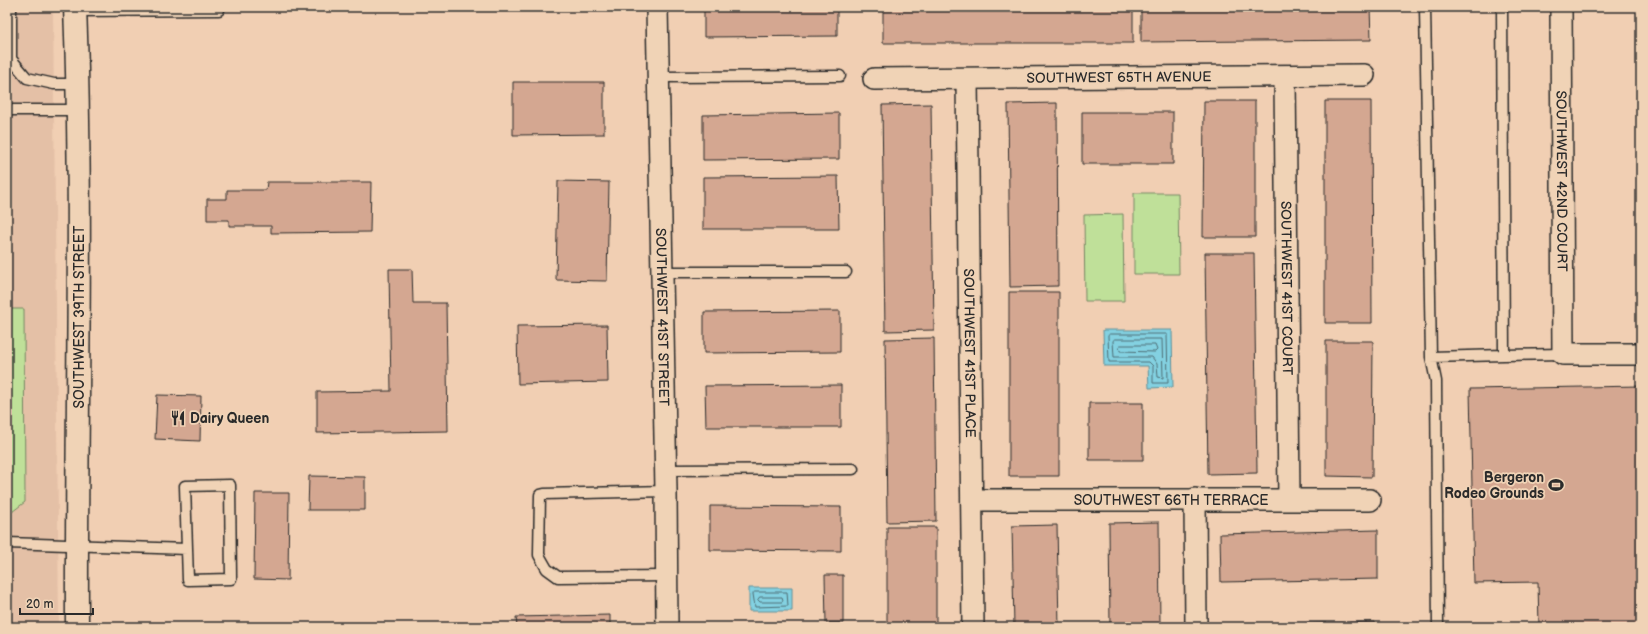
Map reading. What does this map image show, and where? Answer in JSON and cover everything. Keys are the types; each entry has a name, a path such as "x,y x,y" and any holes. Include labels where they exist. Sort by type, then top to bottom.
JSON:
{"street":[{"name":"SOUTHWEST 41ST STREET","path":"657,7 666,470 667,627"},
{"name":"SOUTHWEST 42ND COURT","path":"1561,7 1563,354"},
{"name":"SOUTHWEST 39TH STREET","path":"75,9 78,84 80,351 77,627"},
{"name":"SOUTHWEST 65TH AVENUE","path":"874,79 1285,77 1364,75"},
{"name":"SOUTHWEST 41ST COURT","path":"1285,77 1289,499"},
{"name":"SOUTHWEST 41ST PLACE","path":"967,79 972,627"},
{"path":"1563,354 1641,354"},
{"path":"1196,499 1196,627"},
{"name":"SOUTHWEST 66TH TERRACE","path":"972,500 1370,500"}],"lane":[{"path":"11,7 11,59 27,78 54,84 78,84"},
{"path":"75,9 219,10 219,7"},
{"path":"1425,7 1431,357 1436,381 1438,627"},
{"path":"1502,7 1504,355"},
{"path":"658,77 840,76"},
{"path":"7,110 78,110"},
{"path":"661,272 846,272"},
{"path":"1431,357 1563,354"},
{"path":"666,470 853,469"},
{"path":"230,485 231,579 188,580 187,549 185,486 230,485"},
{"path":"666,491 540,495 539,555 547,569 558,577 666,576"},
{"path":"7,543 187,549"}],"shaded area":[{"path":"7,7 53,7 59,627 7,627"}],"green space":[{"path":"1134,193 1178,193 1179,274 1134,274"},
{"path":"1123,214 1124,301 1085,301 1084,215"},
{"path":"7,309 24,309 25,502 8,515"}],"water":[{"path":"1103,330 1172,330 1173,387 1149,388 1148,366 1104,366"},
{"path":"749,588 792,588 792,611 749,611"}],"building":[{"path":"704,7 837,7 837,36 704,37"},
{"path":"883,7 1133,7 1133,43 883,43"},
{"path":"1141,7 1370,7 1371,40 1141,42"},
{"path":"513,82 604,82 604,134 513,135"},
{"path":"1204,101 1255,101 1255,237 1203,237"},
{"path":"1325,101 1371,101 1372,323 1325,323"},
{"path":"1057,103 1058,286 1010,287 1008,104"},
{"path":"931,104 934,330 885,331 882,105"},
{"path":"1082,112 1173,112 1173,164 1082,164"},
{"path":"839,113 839,159 703,160 703,115"},
{"path":"838,176 839,229 703,229 703,177"},
{"path":"558,181 609,182 607,281 556,280"},
{"path":"267,182 371,182 370,232 271,233 271,226 229,226 229,220 207,220 207,199 227,199 227,190 266,190"},
{"path":"1205,253 1254,253 1257,473 1208,474"},
{"path":"389,269 412,269 413,303 446,303 448,431 317,433 317,392 391,391"},
{"path":"1009,292 1059,292 1059,476 1009,476"},
{"path":"840,311 840,352 704,353 704,312"},
{"path":"607,325 608,382 518,384 517,326"},
{"path":"934,338 936,521 887,522 885,339"},
{"path":"1326,341 1373,341 1372,477 1326,476"},
{"path":"841,385 841,427 706,427 705,386"},
{"name":"Bergeron Rodeo Grounds","path":"1641,386 1641,627 1539,627 1538,582 1474,583 1470,389"},
{"name":"Dairy Queen","path":"157,395 201,396 200,441 155,439"},
{"path":"1089,403 1143,403 1143,460 1089,460"},
{"path":"309,476 365,477 365,510 308,510"},
{"path":"255,493 289,493 288,580 254,579"},
{"path":"710,506 841,507 841,551 710,550"},
{"path":"1159,522 1160,627 1110,627 1109,523"},
{"path":"1057,525 1059,627 1014,627 1012,526"},
{"path":"887,527 936,527 936,627 887,627"},
{"path":"1378,530 1378,579 1221,582 1220,534"},
{"path":"825,575 843,575 843,623 826,623"},
{"path":"610,615 610,627 517,627 516,617"},
{"path":"1375,622 1375,627 1218,627 1218,625"}],"place":[{"name":"Dairy Queen","path":"178,418"},
{"name":"Bergeron Rodeo Grounds","path":"1556,485"}]}
